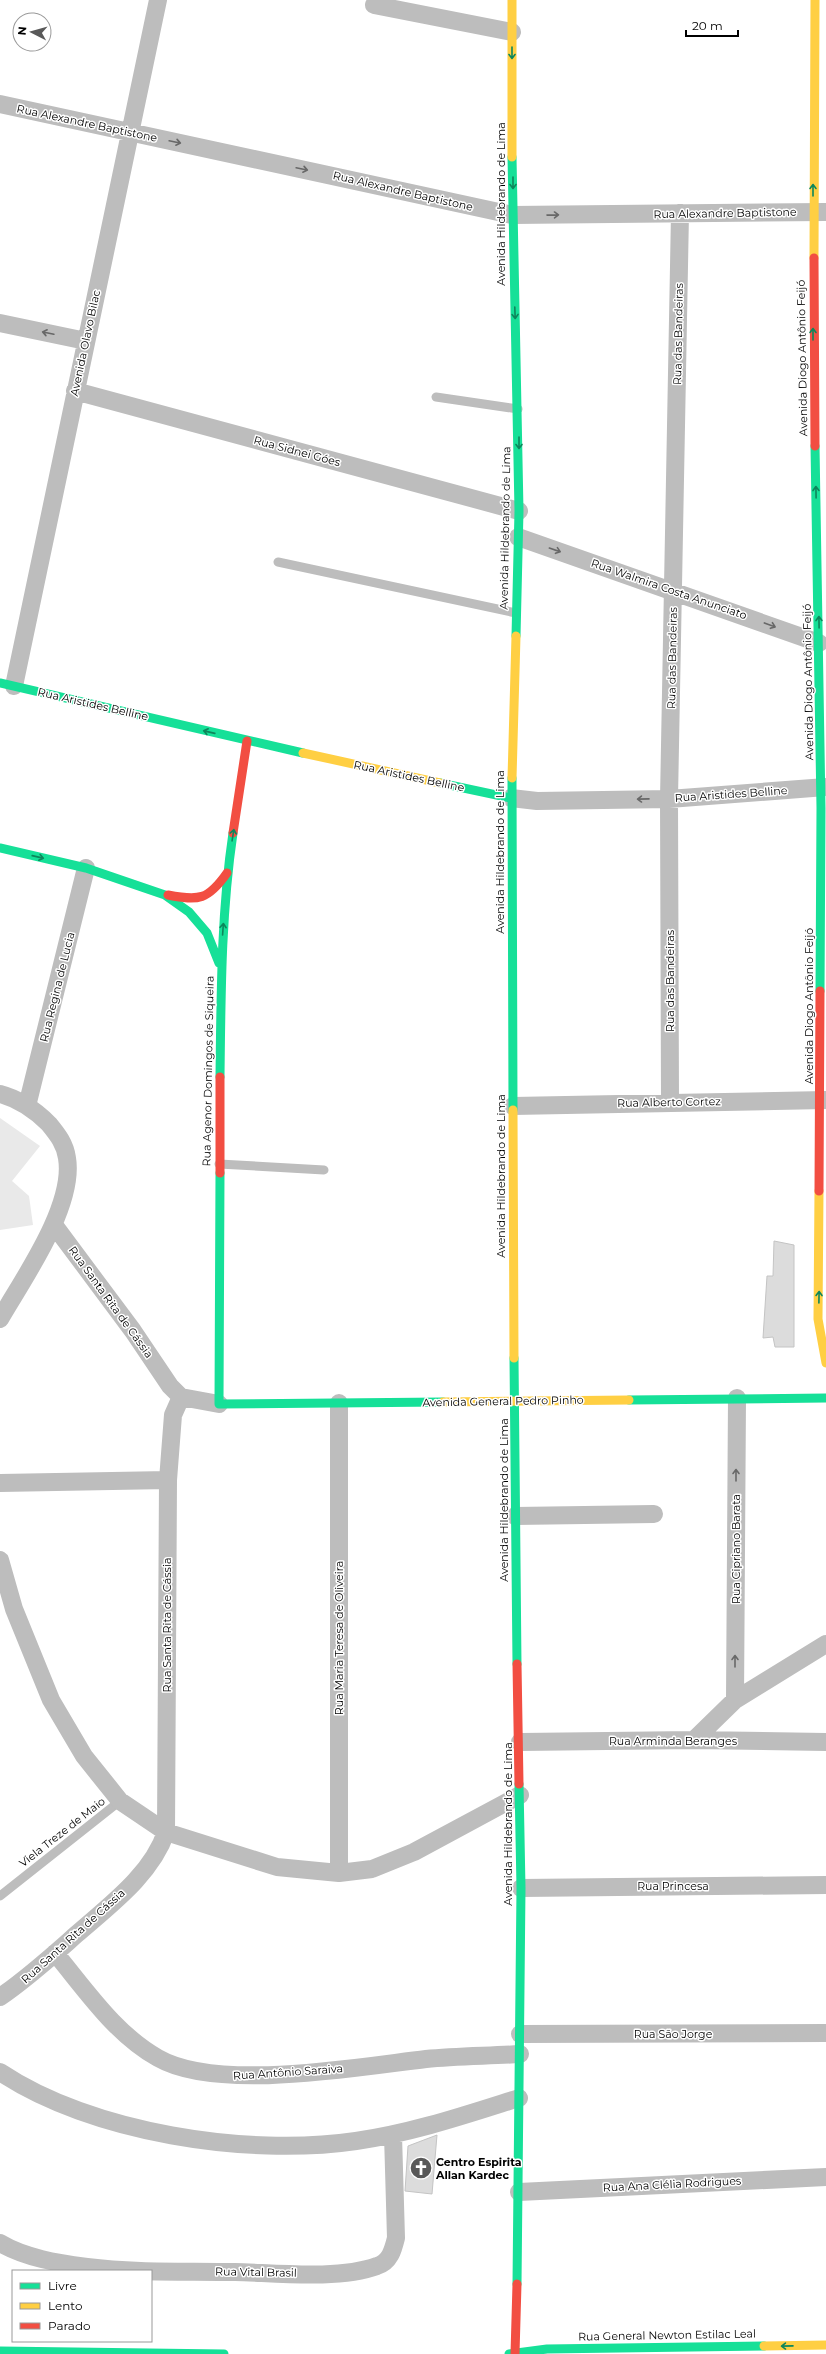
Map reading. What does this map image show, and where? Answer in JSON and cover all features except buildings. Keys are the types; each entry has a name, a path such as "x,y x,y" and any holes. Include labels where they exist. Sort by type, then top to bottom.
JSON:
{"main road":[{"name":"Avenida Hildebrando de Lima","path":"512,0 512,215 518,409 519,511 511,798 515,1516 520,1742 521,1888 518,2192 513,2353"},
{"name":"Avenida Diogo Antônio Feijó","path":"815,0 820,212 819,643 823,673 824,787 822,1319 826,1363"},
{"name":"Rua Aristides Belline","path":"7,684 247,741 511,798"},
{"name":"Rua Agenor Domingos de Siqueira","path":"219,1404 221,968 227,873 247,741"},
{"path":"0,848 86,868 165,895 196,900 204,898 212,893 227,873"},
{"path":"165,895 188,912 207,933 221,968"},
{"name":"Avenida General Pedro Pinho","path":"219,1404 826,1398"},
{"name":"Rua General Newton Estilac Leal","path":"513,2353 826,2345"},
{"path":"0,2350 224,2354"}],"street":[{"name":"Avenida Olavo Bilac","path":"7,684 75,391 158,0"},
{"path":"374,5 512,32"},
{"name":"Rua Alexandre Baptistone","path":"0,104 512,215 820,212"},
{"name":"Rua das Bandeiras","path":"670,1102 669,799 680,213"},
{"path":"0,323 86,340"},
{"name":"Rua Sidnei Góes","path":"75,391 519,511"},
{"name":"Rua Walmira Costa Anunciato","path":"518,537 674,590 819,643"},
{"name":"Rua Aristides Belline","path":"511,798 537,800 669,799 824,787"},
{"name":"Rua Regina de Lucia","path":"28,1106 86,868"},
{"path":"0,1094 28,1106 44,1119 60,1137 68,1160 66,1184 54,1225 0,1319"},
{"name":"Rua Alberto Cortez","path":"513,1106 824,1100"},
{"name":"Rua Santa Rita de Cássia","path":"0,1997 26,1979 127,1888 152,1860 162,1846 166,1832 168,1480 173,1415 181,1397 170,1386 133,1331 54,1225"},
{"name":"Avenida General Pedro Pinho","path":"181,1397 219,1404"},
{"name":"Rua Cipriano Barata","path":"735,1700 737,1398"},
{"name":"Rua Maria Teresa de Oliveira","path":"338,1403 339,1873"},
{"path":"0,1483 168,1480"},
{"path":"515,1516 654,1514"},
{"path":"0,1560 7,1610 51,1700 84,1756 120,1801 166,1832 277,1867 339,1873 372,1869 414,1852 520,1795"},
{"path":"694,1740 735,1700 826,1644"},
{"name":"Rua Arminda Beranges","path":"520,1742 694,1740 826,1742"},
{"name":"Rua Princesa","path":"521,1888 826,1885"},
{"name":"Rua Antônio Saraiva","path":"55,1953 127,2037 158,2059 186,2070 229,2076 313,2071 430,2059 520,2054"},
{"name":"Rua São Jorge","path":"520,2034 826,2033"},
{"path":"0,2072 13,2081 60,2103 102,2118 210,2143 304,2145 354,2142 393,2135 429,2126 519,2098"},
{"name":"Rua Vital Brasil","path":"0,2243 13,2251 87,2267 284,2273 349,2273 378,2266 387,2260 393,2250 396,2238 393,2135"},
{"name":"Rua Ana Clélia Rodrigues","path":"518,2192 826,2177"}],"lane":[{"path":"436,397 518,409"},
{"path":"278,562 516,613"},
{"path":"219,1164 324,1170"},
{"name":"Viela Treze de Maio","path":"0,1896 120,1801"}],"shaded area":[{"path":"0,1118 40,1146 12,1181 29,1196 33,1225 0,1230"}],"traffic: fast":[{"path":"512,157 519,511 516,636"},
{"path":"815,446 821,808 820,991"},
{"path":"0,683 303,753"},
{"path":"512,778 513,1110"},
{"path":"440,783 511,798"},
{"path":"220,1077 221,985 224,924 233,833"},
{"path":"0,848 86,868 165,895 189,912 207,933 219,963"},
{"path":"220,1173 219,1404 443,1402"},
{"path":"514,1358 517,1664"},
{"path":"629,1400 826,1398"},
{"path":"517,2284 521,1888 519,1784"},
{"path":"509,2354 547,2349 764,2346"},
{"path":"0,2351 224,2354"}],"traffic: slow":[{"path":"512,0 512,157"},
{"path":"814,258 815,0"},
{"path":"512,778 516,636"},
{"path":"303,753 440,783"},
{"path":"513,1110 514,1358"},
{"path":"819,1191 818,1319 826,1363"},
{"path":"443,1402 629,1400"},
{"path":"764,2346 826,2345"}],"traffic: jam":[{"path":"814,258 815,446"},
{"path":"233,833 247,741"},
{"path":"168,895 188,898 202,896 214,889 227,873"},
{"path":"819,1191 820,991"},
{"path":"220,1077 220,1173"},
{"path":"517,1664 519,1784"},
{"path":"515,2354 517,2284"}],"place":[{"name":"Centro Espirita Allan Kardec","path":"421,2168"}]}
